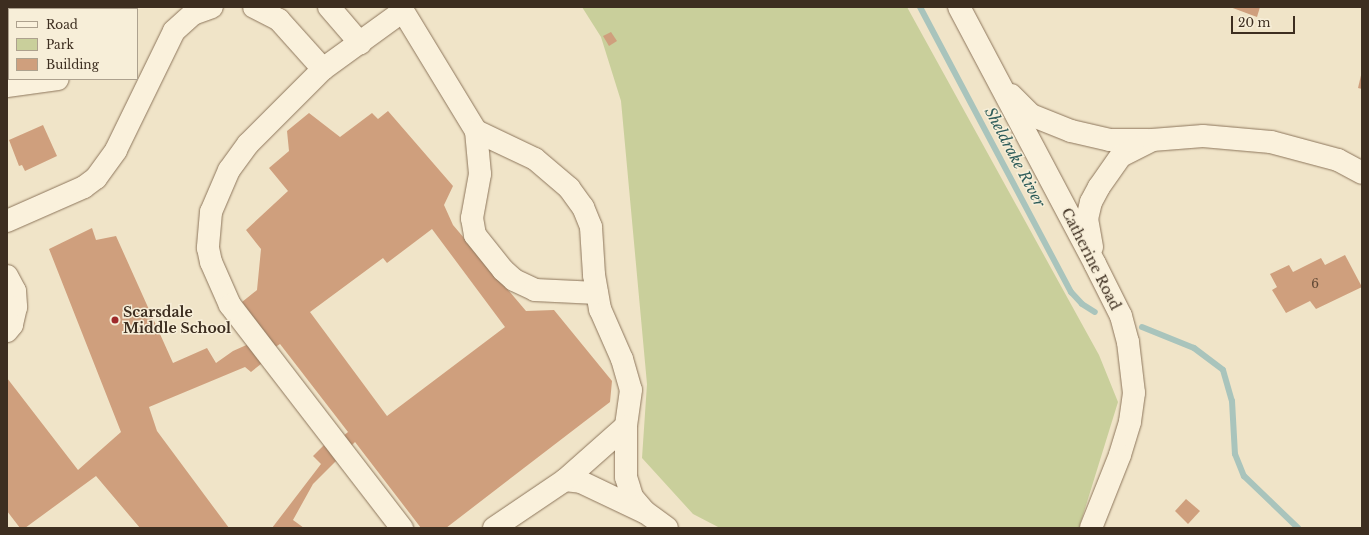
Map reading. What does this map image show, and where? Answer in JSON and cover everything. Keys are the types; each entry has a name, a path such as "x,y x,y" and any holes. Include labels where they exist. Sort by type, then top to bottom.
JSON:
{"street":[{"path":"7,221 84,187 96,178 116,150 174,31 193,14 212,7"},
{"path":"254,7 279,20 323,69"},
{"path":"329,7 360,43"},
{"name":"Catherine Road","path":"959,7 1121,316 1132,366 1134,393 1120,455 1091,528"},
{"path":"402,528 230,305 210,262 208,248 211,212 229,170 248,144 323,69 360,43 402,9 476,131 480,174 472,218 476,234 503,270 514,280 535,290 597,293"},
{"path":"7,86 51,80"},
{"path":"999,84 1031,114 1072,131 1110,140 1152,140 1203,136 1271,142 1338,160 1362,173"},
{"path":"476,131 535,159 569,188 583,207 591,227 597,293 600,309 622,359 631,390 626,426 626,477 632,497 645,512"},
{"path":"1095,264 1087,219 1091,202 1099,187 1121,156 1152,140"},
{"path":"7,276 15,292 16,307 12,325 7,331"},
{"path":"494,528 565,480 626,426"},
{"path":"565,480 581,482 645,512 667,528"}],"green space":[{"path":"582,7 907,7 1099,355 1118,402 1079,528 720,528 693,514 642,458 647,384 621,101 601,37"}],"building":[{"path":"1230,7 1260,7 1257,17"},
{"path":"611,32 617,41 609,46 603,36"},
{"path":"1362,71 1362,89 1358,88"},
{"name":"Scarsdale Middle School","path":"388,111 453,186 444,205 453,225 526,311 554,310 612,381 610,402 446,528 421,528 355,442 313,484 293,520 304,528 272,528 321,464 313,456 324,445 328,449 348,432 280,344 263,355 266,360 251,372 245,367 149,407 157,431 229,528 140,528 96,476 25,528 20,528 7,511 7,378 78,470 121,432 49,249 92,228 96,240 116,236 173,363 207,348 216,363 233,351 267,336 242,302 257,290 261,249 246,230 288,191 269,168 289,151 287,131 309,113 340,137 372,113 378,119","holes":["432,229 505,327 387,416 310,312 383,258 387,263"]},
{"path":"43,125 57,156 25,171 22,165 19,166 9,140"},
{"path":"1345,255 1362,287 1316,309 1310,301 1286,313 1272,290 1277,287 1270,274 1289,265 1293,272 1321,258 1325,265"},
{"path":"1186,499 1200,511 1188,524 1175,511"}],"waterway":[{"name":"Sheldrake River","path":"920,7 1071,292 1082,304 1095,312"},
{"name":"Sheldrake River","path":"1142,327 1194,348 1223,370 1232,401 1235,454 1244,476 1298,528"}],"place":[{"name":"Scarsdale Middle School","path":"115,320"}]}
